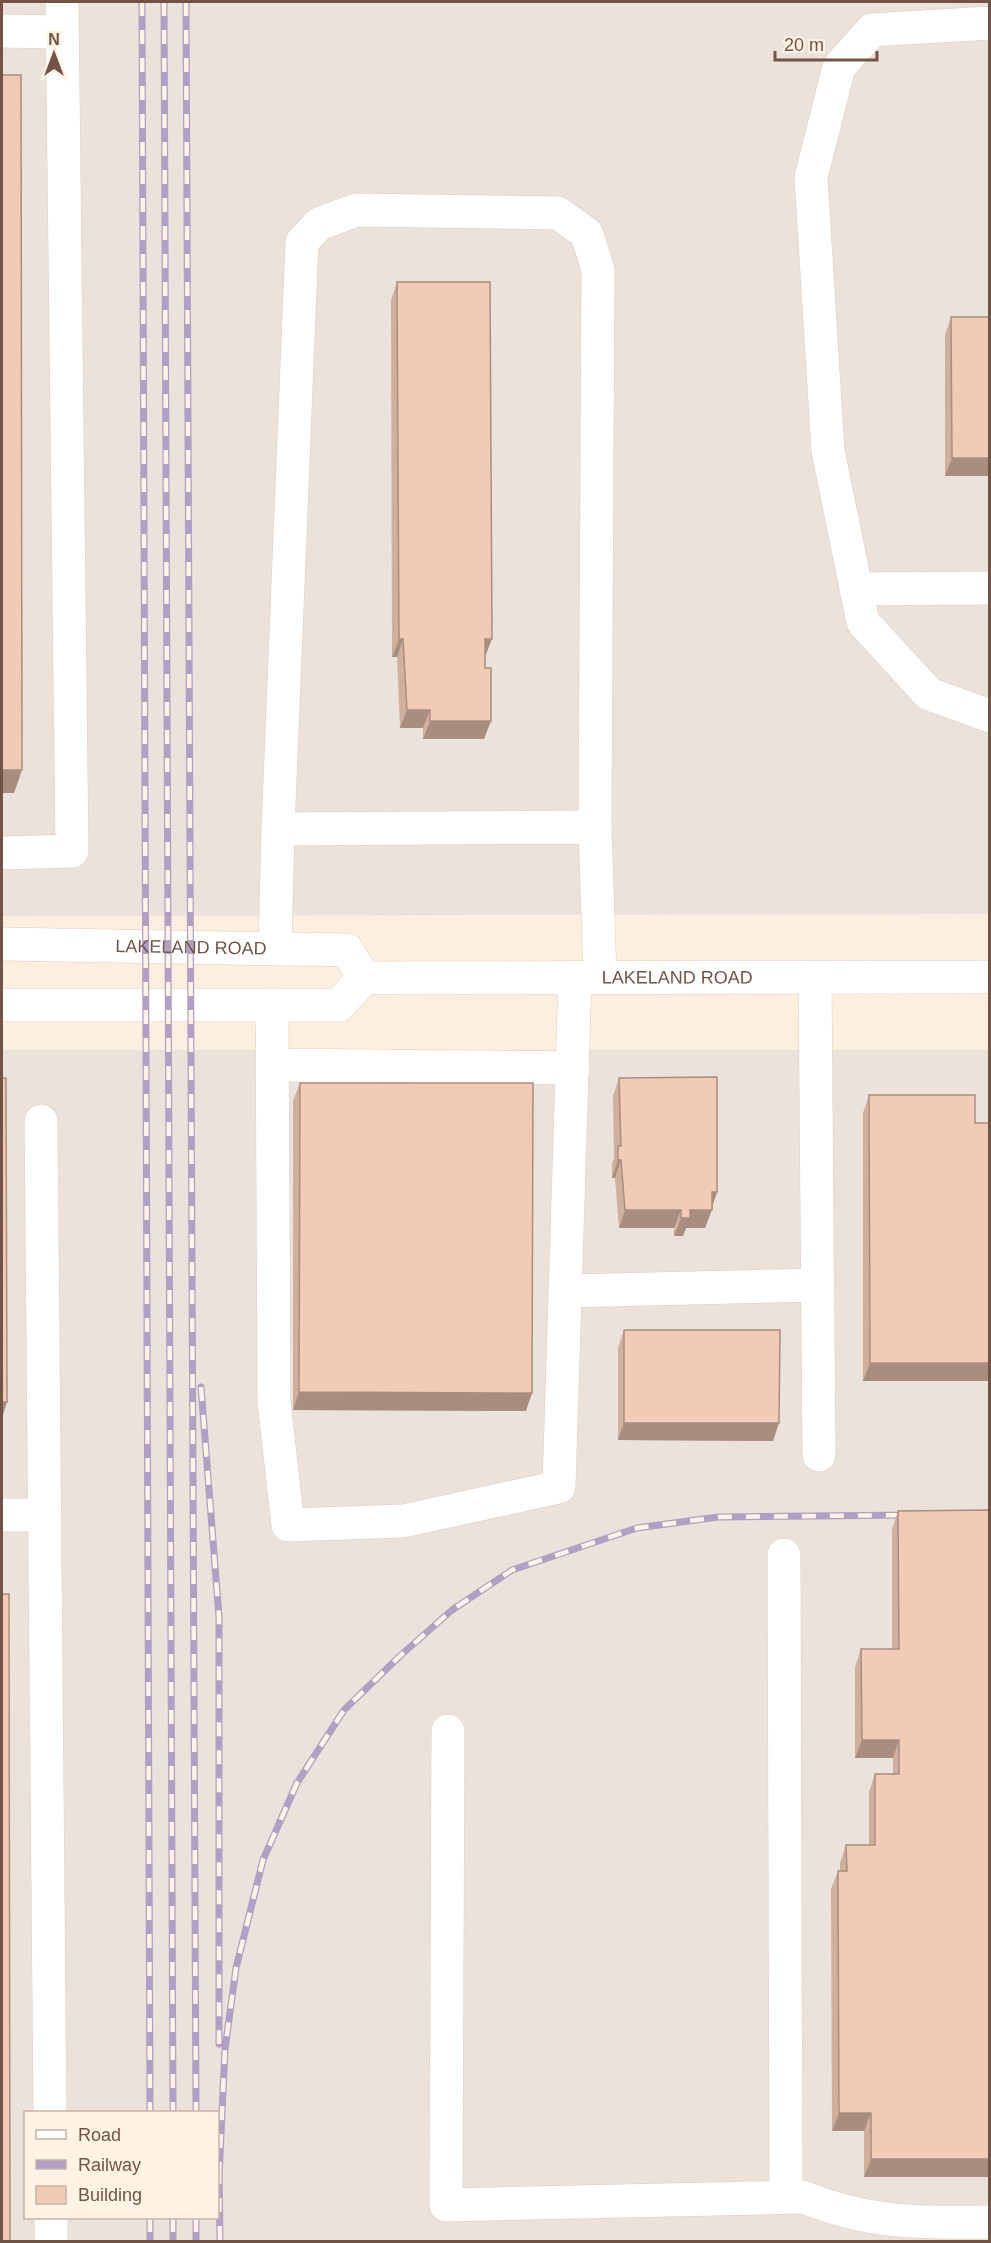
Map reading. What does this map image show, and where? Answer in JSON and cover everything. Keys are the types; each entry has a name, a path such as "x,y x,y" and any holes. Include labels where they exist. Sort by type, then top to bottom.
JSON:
{"street":[{"path":"2,31 63,16 72,851 2,853"},
{"path":"990,23 872,30 839,67 811,177 828,451 863,622 929,694 990,716"},
{"path":"272,1005 274,1402 288,1525 403,1521 559,1486 573,1068 588,977 595,827 598,270 587,234 558,213 356,210 319,224 302,242 275,947"},
{"path":"856,589 990,588"},
{"path":"279,829 595,827"},
{"name":"LAKELAND ROAD","path":"2,944 347,950 364,978 990,977"},
{"path":"815,977 819,1455"},
{"path":"2,1005 339,1005 364,978"},
{"path":"273,1065 573,1068"},
{"path":"41,1121 50,2111"},
{"path":"567,1291 817,1286"},
{"path":"2,1515 44,1515"},
{"path":"784,1555 786,2197"},
{"path":"448,1731 446,2205 803,2197 841,2212 908,2223 990,2222"},
{"path":"51,2219 51,2241"}],"shaded area":[{"path":"2,2 989,2 989,914 2,916"},
{"path":"2,1050 989,1050 989,2241 2,2241"}],"building":[{"path":"2,75 21,75 22,770 2,770"},
{"path":"397,282 490,282 492,639 485,639 485,668 491,668 491,721 430,721 430,710 407,710 403,639 399,639"},
{"path":"951,317 990,317 990,458 952,458"},
{"path":"717,1077 717,1192 712,1192 712,1210 690,1210 690,1218 681,1218 681,1210 625,1210 621,1160 618,1160 618,1146 621,1146 619,1078"},
{"path":"2,1078 6,1078 7,1402 2,1402"},
{"path":"300,1083 533,1083 532,1393 299,1392"},
{"path":"869,1095 975,1095 975,1123 990,1123 990,1363 870,1363"},
{"path":"624,1330 780,1330 779,1423 624,1423"},
{"path":"990,1510 990,2159 871,2159 871,2113 839,2113 838,1871 847,1871 846,1845 875,1845 875,1774 899,1774 899,1740 862,1740 861,1649 899,1649 898,1511"},
{"path":"2,1594 9,1594 10,2241 2,2241"}],"railway":[{"path":"142,2 150,2111"},
{"path":"164,2 173,2111"},
{"path":"186,2 196,2111"},
{"path":"201,1387 219,1617 219,2044"},
{"path":"219,2176 225,2049 236,1968 263,1860 297,1783 344,1710 401,1655 452,1610 512,1570 637,1528 718,1517 913,1515"},
{"path":"219,2170 220,2242"},
{"path":"150,2219 150,2242"},
{"path":"173,2219 173,2242"},
{"path":"196,2219 196,2242"}]}
